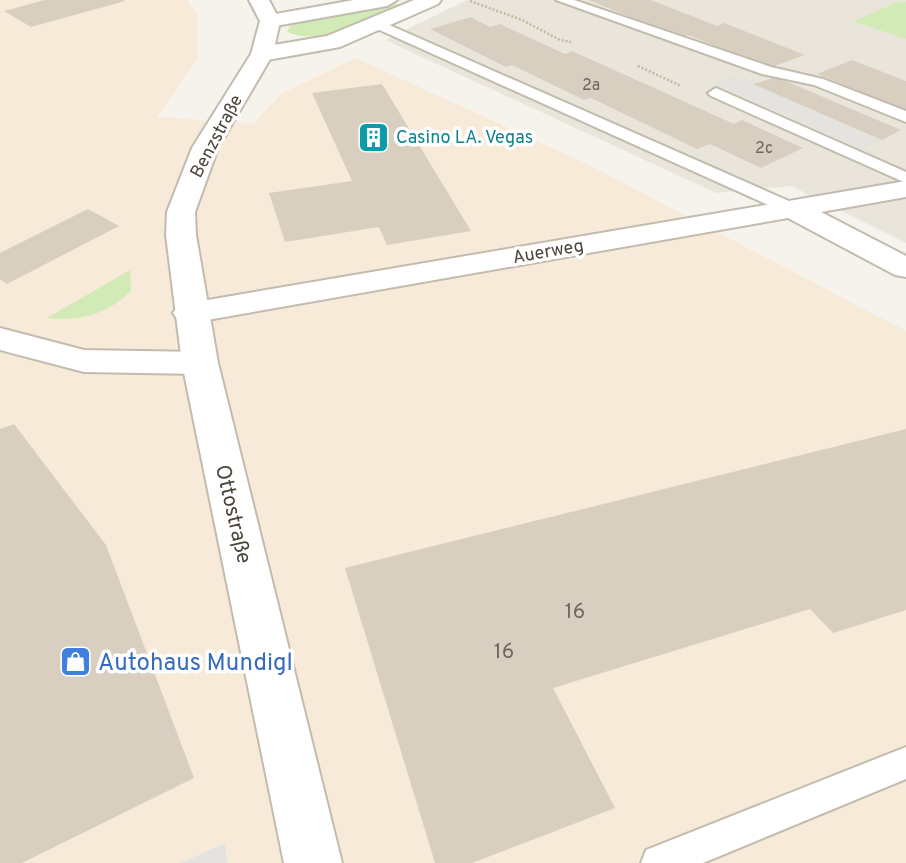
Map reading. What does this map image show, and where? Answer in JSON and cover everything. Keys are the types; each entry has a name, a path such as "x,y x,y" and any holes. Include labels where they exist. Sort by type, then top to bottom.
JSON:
{"street":[{"path":"259,0 270,20 387,0"},
{"path":"321,0 350,6"},
{"path":"262,54 331,42 431,0"},
{"name":"Benzstraße","path":"200,363 190,313 180,235 181,212 205,148 262,54 270,20"},
{"name":"Auerweg","path":"190,313 906,189"},
{"path":"792,209 906,268"},
{"path":"0,339 84,361 200,363"},
{"name":"Ottostraße","path":"200,363 313,863"}],"lane":[{"path":"562,0 767,71 818,82 906,117"},
{"path":"378,24 792,209"},
{"path":"716,93 906,178"},
{"path":"659,863 906,763"}],"shaded area":[{"path":"0,0 187,0 198,15 197,59 157,117 253,124 281,94 356,58 587,164 906,331 906,863 0,863"},
{"path":"467,0 906,0 906,243 791,186 716,193 385,40"},
{"path":"735,76 882,140 862,149 714,84"},
{"path":"225,843 227,863 181,863"}],"green space":[{"path":"901,1 906,2 906,39 853,21"},
{"path":"396,4 401,6 361,24 328,34 298,36 287,31 291,25 302,22"},
{"path":"130,270 131,291 103,311 71,319 47,318"}],"building":[{"path":"45,0 125,1 31,27 4,11"},
{"path":"589,0 651,0 717,26 724,23 805,55 769,68 688,35 680,38"},
{"path":"471,17 490,27 500,24 565,54 572,51 734,124 742,120 803,148 761,168 710,144 697,149 591,98 584,100 512,65 506,67 430,29"},
{"path":"852,60 906,81 906,110 817,74"},
{"path":"776,77 901,130 882,140 753,84"},
{"name":"Casino LA. Vegas","path":"382,84 471,231 387,245 379,227 285,242 269,193 352,181 312,93"},
{"path":"88,209 119,226 7,284 0,279 0,253"},
{"name":"Autohaus Mundigl","path":"14,424 106,545 194,778 22,863 0,863 0,429"},
{"path":"906,429 906,610 833,633 810,609 553,688 615,808 472,863 435,863 345,568"}],"place":[{"name":"Casino LA. Vegas","path":"373,137"},
{"name":"Autohaus Mundigl","path":"75,662"}]}
